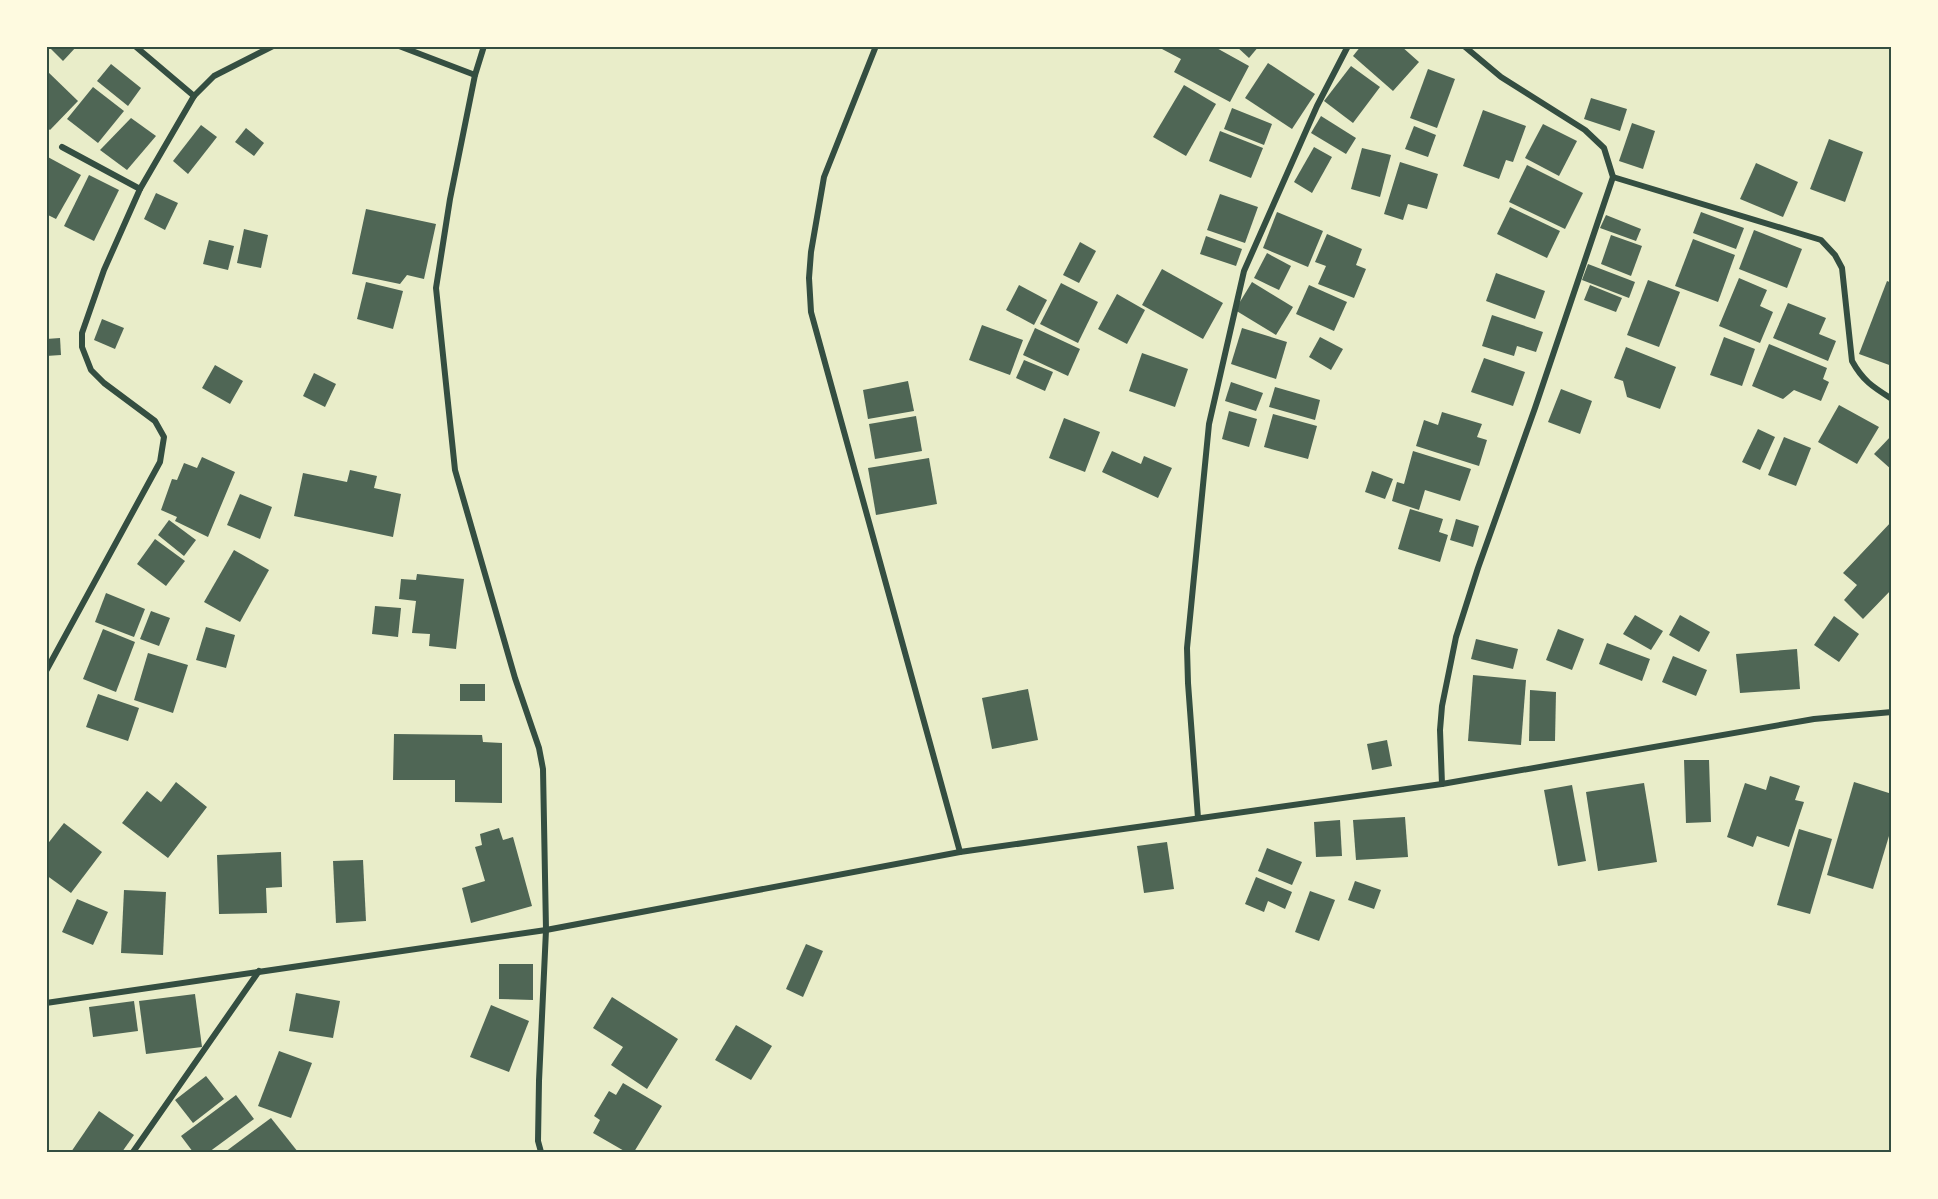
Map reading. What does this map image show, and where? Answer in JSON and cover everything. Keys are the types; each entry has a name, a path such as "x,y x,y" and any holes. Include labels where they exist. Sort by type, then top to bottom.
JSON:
{"street":[{"path":"135,46 194,96"},
{"path":"46,670 160,462 164,437 155,421 91,370 82,347 82,333 104,270 140,189 194,96 214,76 273,46"},
{"path":"399,46 475,75"},
{"path":"484,46 475,75 450,199 436,288 455,470 543,769 546,930 538,1141 541,1152"},
{"path":"876,46 824,177 811,252 809,278 811,312 960,852"},
{"path":"1198,818 1187,648 1209,424 1244,272 1317,106 1348,46"},
{"path":"1442,784 1440,722 1456,637 1612,177 1604,148 1586,130 1501,77 1464,46"},
{"path":"62,147 140,189"},
{"path":"1612,177 1821,240 1835,255 1842,268 1852,362 1867,383 1892,399"},
{"path":"46,1003 546,930 960,852 1442,784 1814,719 1892,712"},
{"path":"133,1152 259,971"}],"building":[{"path":"48,46 77,46 63,61"},
{"path":"1163,46 1213,46 1249,66 1230,102 1174,72 1181,59 1162,49"},
{"path":"1236,46 1259,46 1249,58"},
{"path":"1361,46 1401,46 1419,62 1393,91 1353,56"},
{"path":"1268,63 1315,94 1292,129 1245,98"},
{"path":"111,64 141,88 128,106 97,81"},
{"path":"1351,66 1380,87 1353,123 1324,101"},
{"path":"1428,69 1455,79 1437,128 1410,118"},
{"path":"46,70 78,101 50,130 46,127"},
{"path":"1184,85 1216,104 1186,156 1153,137"},
{"path":"93,87 124,111 98,143 67,119"},
{"path":"1591,98 1627,109 1620,131 1584,119"},
{"path":"1232,108 1272,124 1264,145 1224,129"},
{"path":"1483,110 1526,126 1513,162 1506,160 1499,179 1463,166"},
{"path":"1321,116 1356,138 1346,154 1311,133"},
{"path":"131,118 156,136 127,170 100,150"},
{"path":"1632,123 1655,131 1643,169 1619,161"},
{"path":"1543,124 1577,141 1559,176 1525,158"},
{"path":"201,125 217,137 188,174 173,161"},
{"path":"1414,126 1436,135 1428,157 1405,149"},
{"path":"246,128 264,143 254,156 235,142"},
{"path":"1220,131 1263,148 1251,178 1209,161"},
{"path":"1829,139 1863,152 1845,202 1810,189"},
{"path":"1314,147 1332,157 1312,193 1294,182"},
{"path":"1362,148 1391,155 1380,197 1351,189"},
{"path":"46,156 81,175 56,219 46,214"},
{"path":"1400,162 1438,174 1427,209 1408,204 1403,220 1384,214"},
{"path":"1756,163 1798,182 1783,217 1740,199"},
{"path":"1527,165 1583,193 1565,229 1509,202"},
{"path":"89,175 119,190 94,241 64,226"},
{"path":"156,193 178,203 165,230 144,219"},
{"path":"1220,194 1258,207 1245,243 1207,230"},
{"path":"1510,207 1560,231 1547,258 1497,234"},
{"path":"366,209 436,224 424,279 407,275 400,284 352,274"},
{"path":"1277,212 1323,231 1308,267 1263,248"},
{"path":"1701,212 1744,228 1736,249 1693,233"},
{"path":"1606,215 1641,229 1636,241 1600,228"},
{"path":"244,229 268,235 261,268 237,263"},
{"path":"1754,230 1802,249 1787,288 1739,269"},
{"path":"1327,234 1362,249 1356,265 1366,269 1354,298 1318,284 1326,266 1315,262"},
{"path":"1611,235 1642,246 1631,276 1601,264"},
{"path":"1206,236 1242,249 1236,266 1200,254"},
{"path":"1693,239 1735,255 1718,302 1675,286"},
{"path":"209,240 234,246 228,270 203,264"},
{"path":"1080,242 1096,251 1079,283 1063,275"},
{"path":"1267,253 1291,266 1279,290 1254,278"},
{"path":"1588,264 1635,282 1629,298 1582,280"},
{"path":"1162,269 1223,303 1203,339 1142,305"},
{"path":"1496,273 1545,291 1535,319 1486,301"},
{"path":"1739,278 1767,290 1760,306 1773,312 1760,343 1719,326"},
{"path":"1648,280 1680,292 1659,347 1627,335"},
{"path":"1887,281 1892,283 1892,366 1859,354"},
{"path":"366,282 403,291 393,329 357,319"},
{"path":"1252,282 1293,307 1276,335 1235,310"},
{"path":"1061,283 1098,302 1078,343 1040,324"},
{"path":"1019,285 1047,300 1034,325 1006,310"},
{"path":"1309,285 1347,302 1334,331 1296,314"},
{"path":"1590,285 1622,298 1616,312 1584,300"},
{"path":"1117,294 1145,310 1127,344 1098,329"},
{"path":"1788,303 1826,318 1819,334 1836,341 1828,361 1773,338"},
{"path":"1492,315 1543,332 1536,352 1517,346 1514,356 1482,346"},
{"path":"102,319 124,328 115,349 94,340"},
{"path":"982,325 1023,340 1010,375 969,360"},
{"path":"1035,328 1080,349 1068,376 1023,355"},
{"path":"1242,328 1287,342 1276,379 1231,364"},
{"path":"1320,337 1343,349 1331,370 1309,357"},
{"path":"1724,337 1755,349 1742,386 1710,375"},
{"path":"60,338 61,355 46,356 46,339"},
{"path":"1769,344 1827,368 1823,379 1829,382 1821,401 1794,390 1783,399 1752,386"},
{"path":"1626,347 1676,367 1660,409 1627,397 1623,381 1614,378"},
{"path":"1142,353 1188,369 1175,407 1129,391"},
{"path":"1484,358 1525,372 1513,406 1471,392"},
{"path":"1024,360 1053,372 1045,391 1016,378"},
{"path":"215,365 243,381 230,404 202,388"},
{"path":"314,373 336,384 325,407 303,396"},
{"path":"908,381 914,411 868,419 863,390"},
{"path":"1231,382 1263,393 1256,411 1225,401"},
{"path":"1275,387 1320,400 1315,420 1269,407"},
{"path":"1561,389 1592,401 1580,434 1548,422"},
{"path":"1839,405 1879,427 1857,464 1818,442"},
{"path":"1229,411 1257,419 1249,447 1222,439"},
{"path":"1442,412 1482,424 1477,437 1487,440 1479,466 1416,446 1424,420 1438,425"},
{"path":"1273,414 1317,426 1308,459 1264,447"},
{"path":"916,416 922,451 875,459 869,424"},
{"path":"1064,418 1100,432 1085,472 1049,458"},
{"path":"1758,429 1775,437 1760,470 1742,462"},
{"path":"1892,435 1892,470 1874,454"},
{"path":"1784,437 1811,448 1796,486 1768,475"},
{"path":"1112,451 1141,464 1144,456 1172,468 1158,498 1102,472"},
{"path":"1413,451 1471,469 1460,501 1425,490 1419,510 1392,501 1397,482 1404,484"},
{"path":"202,457 235,472 208,537 175,521 177,517 161,510 172,479 177,480 184,463 197,468"},
{"path":"929,458 937,504 876,515 868,468"},
{"path":"350,470 377,476 374,488 401,494 393,537 294,516 303,473 347,482"},
{"path":"1372,471 1393,479 1385,499 1365,492"},
{"path":"240,494 272,507 260,539 227,525"},
{"path":"1410,509 1443,519 1439,532 1448,535 1440,562 1398,549"},
{"path":"1456,519 1479,526 1473,547 1450,540"},
{"path":"169,520 196,540 184,556 158,535"},
{"path":"1892,521 1892,589 1863,619 1844,600 1857,585 1843,573"},
{"path":"155,539 185,561 166,586 137,564"},
{"path":"234,550 269,570 240,622 204,602"},
{"path":"417,574 464,579 456,649 429,646 430,634 412,633 416,601 399,599 401,579 416,580"},
{"path":"106,593 145,609 134,637 95,622"},
{"path":"375,606 401,608 398,637 372,634"},
{"path":"151,611 170,618 159,646 140,639"},
{"path":"1635,615 1663,631 1651,650 1623,634"},
{"path":"1680,615 1710,632 1699,652 1669,635"},
{"path":"1834,616 1859,634 1839,662 1814,645"},
{"path":"206,627 235,635 226,668 196,660"},
{"path":"103,629 135,642 116,692 83,679"},
{"path":"1558,629 1584,639 1572,670 1546,660"},
{"path":"1476,639 1518,649 1513,669 1471,659"},
{"path":"1607,643 1650,659 1642,681 1599,664"},
{"path":"1797,649 1800,689 1740,693 1736,654"},
{"path":"148,653 188,665 173,713 134,700"},
{"path":"1673,656 1707,670 1696,696 1662,682"},
{"path":"1473,675 1526,680 1521,745 1468,741"},
{"path":"460,684 485,684 485,701 460,701"},
{"path":"1028,689 1038,740 992,749 982,698"},
{"path":"1530,690 1556,692 1555,741 1529,741"},
{"path":"98,694 139,708 128,741 86,727"},
{"path":"394,734 482,735 483,742 502,743 502,803 455,802 455,780 393,780"},
{"path":"1387,740 1392,766 1372,770 1367,744"},
{"path":"1684,760 1709,760 1711,822 1686,823"},
{"path":"1770,776 1800,786 1795,800 1804,802 1789,847 1757,836 1753,847 1727,837 1745,783 1766,790"},
{"path":"176,782 207,807 168,858 122,823 147,791 161,802"},
{"path":"1854,782 1892,794 1892,826 1873,889 1827,875"},
{"path":"1644,783 1657,862 1598,871 1586,792"},
{"path":"1572,785 1586,861 1558,866 1544,790"},
{"path":"1405,817 1408,857 1356,860 1353,820"},
{"path":"1340,820 1342,856 1316,857 1314,822"},
{"path":"64,823 102,852 71,893 46,875 46,846"},
{"path":"499,828 503,840 513,837 532,906 471,923 462,888 485,881 475,847 482,845 480,834"},
{"path":"1799,829 1832,839 1810,914 1777,905"},
{"path":"1167,842 1174,889 1144,893 1137,846"},
{"path":"1267,848 1302,862 1292,885 1258,871"},
{"path":"281,852 282,887 266,888 267,913 219,914 217,855"},
{"path":"363,860 366,921 336,923 333,861"},
{"path":"1256,877 1292,892 1285,909 1268,901 1264,912 1245,904"},
{"path":"1355,881 1381,890 1374,909 1348,900"},
{"path":"124,890 166,892 163,955 121,953"},
{"path":"1310,891 1335,900 1319,941 1295,932"},
{"path":"77,899 108,912 93,945 62,932"},
{"path":"806,944 823,951 803,997 786,989"},
{"path":"499,964 533,964 533,1000 499,999"},
{"path":"296,993 340,1001 333,1038 289,1031"},
{"path":"195,994 202,1047 146,1054 139,1001"},
{"path":"612,997 678,1039 647,1089 611,1065 623,1047 593,1028"},
{"path":"134,1001 138,1031 93,1037 89,1007"},
{"path":"491,1005 529,1021 509,1072 470,1057"},
{"path":"736,1025 772,1046 751,1080 715,1060"},
{"path":"279,1051 312,1063 291,1118 258,1106"},
{"path":"206,1076 224,1099 193,1123 175,1100"},
{"path":"623,1083 662,1106 634,1152 626,1152 593,1133 600,1120 594,1116 609,1091 616,1095"},
{"path":"236,1095 254,1119 209,1152 193,1152 181,1136"},
{"path":"99,1111 134,1135 122,1152 71,1152"},
{"path":"271,1118 298,1152 225,1152"}]}
